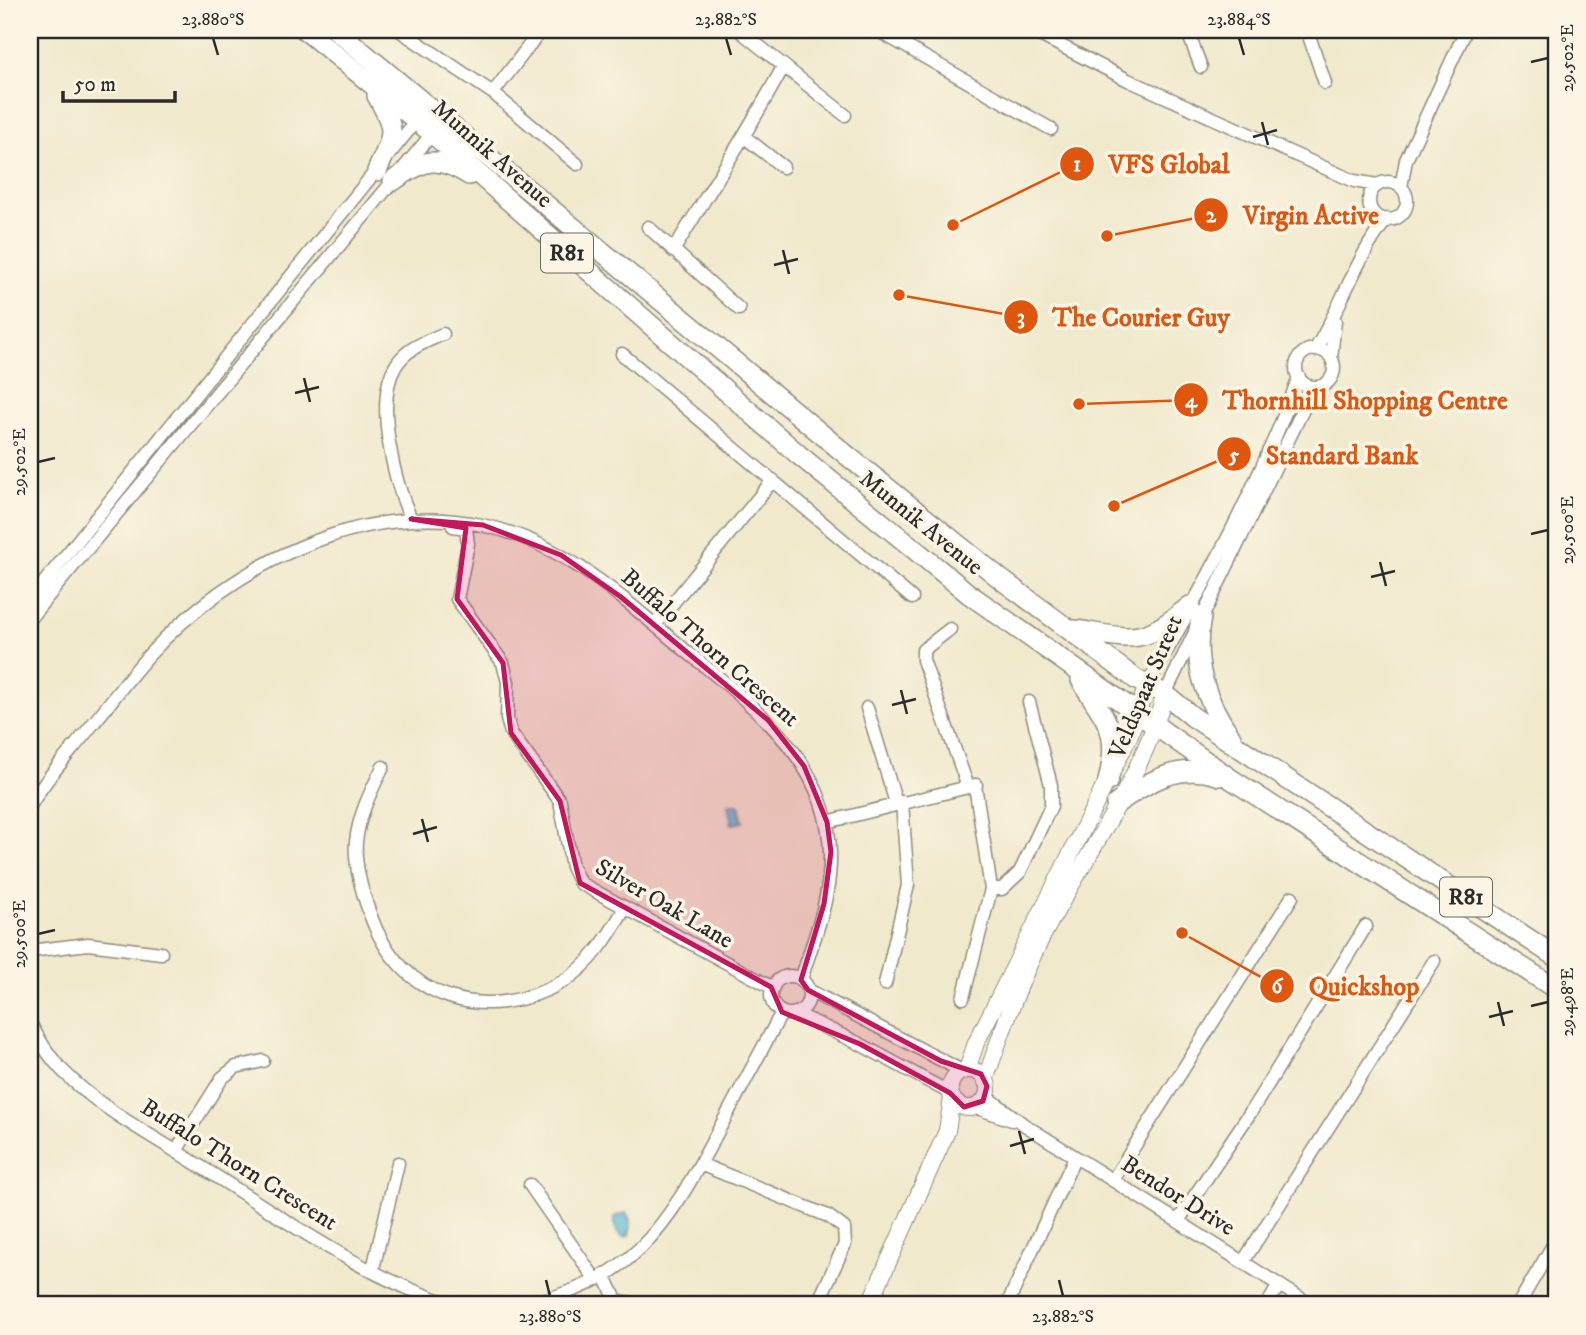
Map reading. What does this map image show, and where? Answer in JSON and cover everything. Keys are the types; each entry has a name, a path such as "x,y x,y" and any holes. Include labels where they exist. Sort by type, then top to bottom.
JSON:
{"main road":[{"name":"Munnik Avenue","path":"305,30 433,134 827,479 969,593 1231,779 1556,989"},
{"name":"Munnik Avenue","path":"336,30 444,117 849,457 1002,580 1156,690 1556,957"},
{"path":"369,83 386,110 393,130 385,176 438,161 465,172 508,200"},
{"path":"1070,630 1124,638 1145,636 1195,611 1196,656 1204,687 1219,720 1237,745"},
{"path":"1075,670 1112,729 1113,754 1108,781"},
{"path":"1116,804 1151,780 1186,770 1208,772 1231,779"}],"street":[{"path":"399,30 493,93 576,164"},
{"path":"493,93 541,30"},
{"path":"739,30 845,115"},
{"path":"877,30 1051,130"},
{"path":"1030,30 1128,80 1354,181 1401,187"},
{"path":"1187,30 1201,66"},
{"path":"1307,30 1325,83"},
{"path":"1354,181 1378,213 1398,216 1405,208 1406,197 1401,187 1406,160 1466,30"},
{"path":"673,251 731,154 746,138 783,67"},
{"path":"30,618 234,373 385,176 428,104"},
{"path":"30,600 220,362 385,176 433,134 444,117"},
{"path":"746,138 783,167"},
{"path":"1335,317 1331,358 1333,375 1326,384 1314,387 1299,377 1299,359 1315,349 1335,317 1375,235 1378,213 1371,194 1406,160"},
{"path":"648,227 739,309"},
{"path":"411,519 399,489 387,425 388,385 395,367 407,352 443,334"},
{"path":"1315,349 1331,358"},
{"path":"622,354 912,598"},
{"path":"220,362 234,373"},
{"name":"Veldspaat Street","path":"947,1131 978,1098 994,1048 1048,926 1148,749 1156,727 1156,690 1258,477 1299,377"},
{"name":"Veldspaat Street","path":"869,1305 947,1131 952,1080 965,1070 976,1043 1108,781 1136,714 1156,690 1314,387"},
{"path":"655,625 773,480"},
{"name":"Buffalo Thorn Crescent","path":"411,519 466,528 468,544 457,599 497,652 508,682"},
{"name":"Buffalo Thorn Crescent","path":"30,806 60,763 149,654 222,592 267,563 335,534 411,519 483,525 534,542 586,570 743,698 790,743 804,766 827,822 831,852 829,879 804,985"},
{"path":"950,629 923,650 923,660 975,786 991,889 963,998"},
{"name":"Silver Oak Lane","path":"508,682 507,719 511,733 560,800 574,874 585,887 773,988"},
{"path":"991,889 1002,889 1020,872 1051,806 1051,785 1029,702"},
{"path":"867,708 899,803 908,885 885,984"},
{"path":"383,767 363,809 356,843 358,873 374,926 385,946 397,964 432,991 481,1004 504,1003 564,981 578,971 609,936 625,908"},
{"path":"827,822 975,786"},
{"path":"1113,1180 1292,897"},
{"path":"1178,1221 1250,1113 1366,926"},
{"path":"30,951 88,944 161,953"},
{"path":"1243,1262 1434,961"},
{"path":"785,977 804,985 965,1070 974,1071 978,1098 959,1105 951,1095 774,1004 773,988 785,977"},
{"path":"520,1305 565,1294 600,1276 628,1260 659,1231 681,1201 788,1013 808,1002 804,985"},
{"name":"Buffalo Thorn Crescent","path":"30,1023 62,1070 85,1090 327,1245 420,1295 453,1305"},
{"path":"177,1151 222,1078 236,1067 263,1061"},
{"name":"Bendor Drive","path":"978,1098 1311,1305"},
{"path":"1007,1305 1075,1157"},
{"path":"373,1269 397,1163"},
{"path":"700,1164 828,1216 844,1228 845,1244 817,1305"},
{"path":"530,1185 600,1276 615,1303 642,1305"},
{"path":"1518,1305 1556,1240"},
{"path":"1267,1305 1279,1285"}],"highlighted area":[{"path":"411,519 483,525 561,555 621,597 768,720 804,766 827,822 831,852 824,904 801,980 808,990 941,1061 981,1074 987,1086 983,1101 964,1107 950,1093 860,1044 782,1012 771,987 580,883 560,801 511,733 503,663 457,599 466,528"}],"water":[{"path":"728,804 739,805 743,822 732,824"},
{"path":"626,1213 630,1230 628,1236 622,1237 617,1232 614,1217"}],"place":[{"name":"VFS Global","path":"953,225"},
{"name":"Virgin Active","path":"1107,236"},
{"name":"The Courier Guy","path":"899,295"},
{"name":"Thornhill Shopping Centre","path":"1079,404"},
{"name":"Standard Bank","path":"1114,506"},
{"name":"Quickshop","path":"1182,933"}]}
